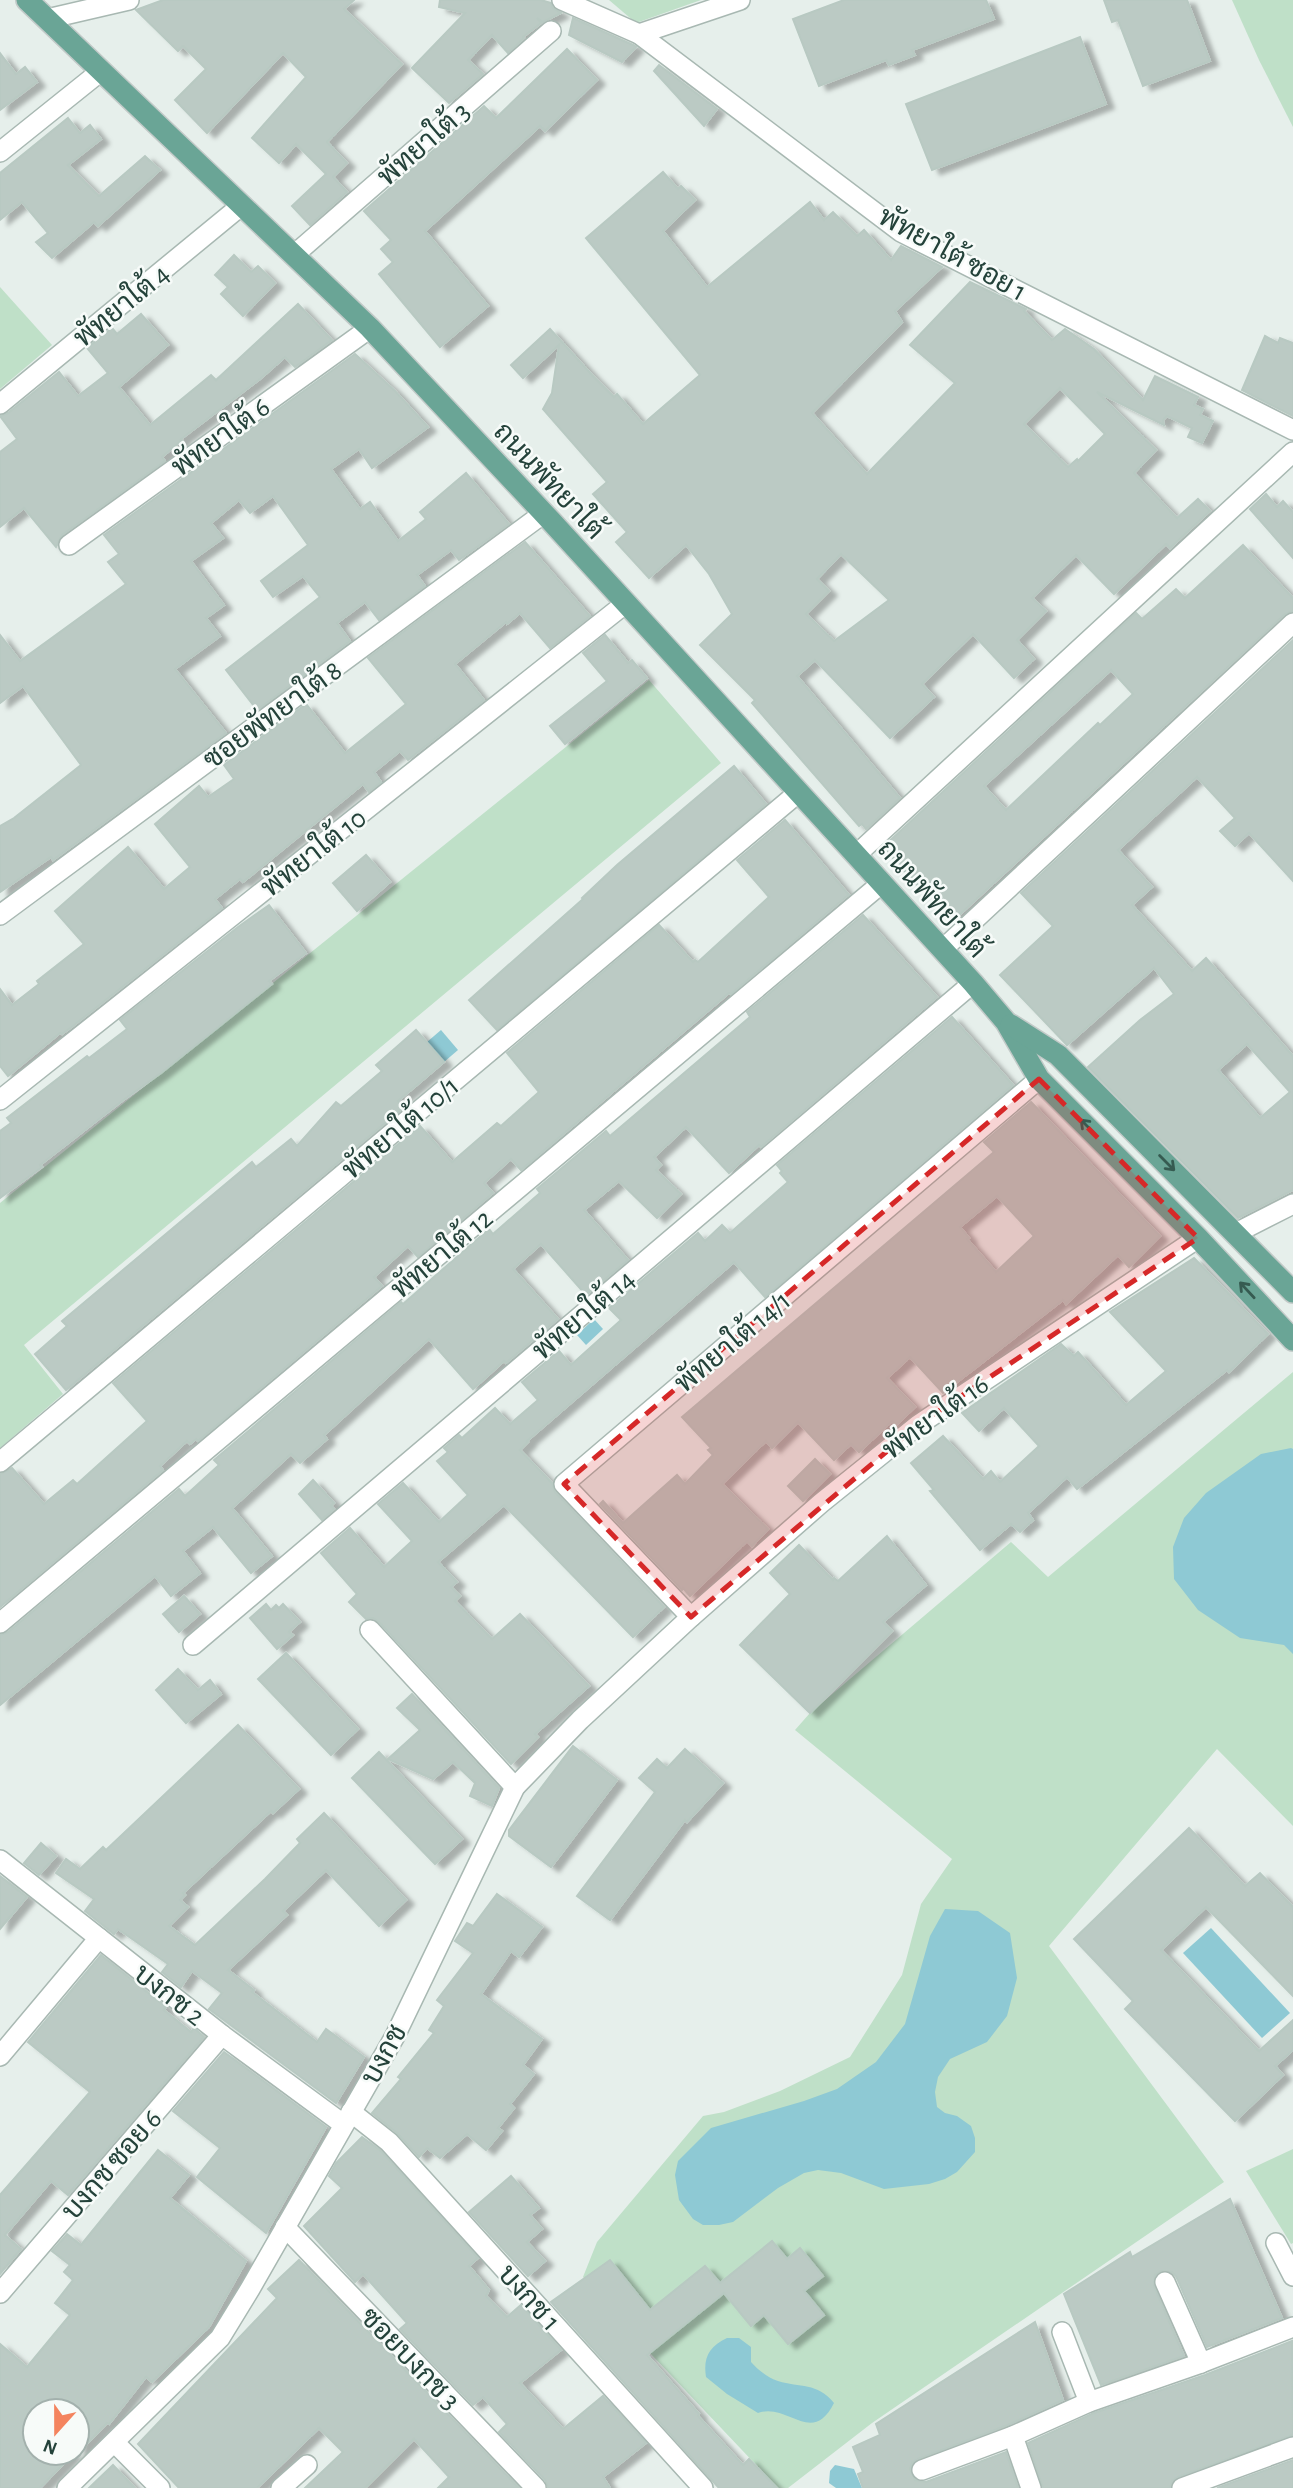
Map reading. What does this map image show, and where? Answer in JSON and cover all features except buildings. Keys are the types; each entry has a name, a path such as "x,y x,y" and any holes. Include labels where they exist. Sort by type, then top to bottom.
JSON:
{"main road":[{"name":"ถนนพัทยาใต้","path":"27,0 370,328 544,513 943,949 1006,1023 1040,1079 1198,1238 1293,1340"},
{"name":"ถนนพัทยาใต้","path":"1006,1023 1058,1055 1293,1292"}],"street":[{"path":"47,19 129,0"},
{"name":"พัทยาใต้ ซอย 1","path":"562,0 639,34 901,232 1293,430"},
{"path":"639,34 740,0"},
{"name":"พัทยาใต้ 3","path":"294,255 551,31"},
{"path":"0,152 101,71"},
{"name":"พัทยาใต้ 4","path":"0,404 242,205"},
{"name":"พัทยาใต้ 6","path":"69,545 370,328"},
{"path":"856,855 1293,452"},
{"name":"ซอยพัทยาใต้ 8","path":"0,915 544,513"},
{"name":"พัทยาใต้ 10","path":"0,1100 626,603"},
{"path":"943,949 1293,623"},
{"name":"พัทยาใต้ 10/1","path":"0,1462 799,792"},
{"name":"พัทยาใต้ 12","path":"0,1623 882,883"},
{"name":"พัทยาใต้ 14","path":"193,1645 973,983"},
{"name":"พัทยาใต้ 14/1","path":"691,1617 564,1484 1040,1079"},
{"path":"1236,1233 1293,1204"},
{"name":"พัทยาใต้ 16","path":"691,1617 821,1503 918,1425 1198,1238"},
{"name":"บงกช","path":"67,2488 220,2338 395,2036 515,1787 580,1720 691,1617"},
{"path":"370,1630 515,1787"},
{"name":"บงกช 2","path":"0,1860 222,2035 347,2118"},
{"path":"0,2056 99,1938"},
{"name":"บงกช ซอย 6","path":"0,2293 222,2035"},
{"name":"บงกช 1","path":"347,2118 389,2142 703,2488"},
{"name":"ซอยบงกช 3","path":"285,2227 536,2488"},
{"path":"1276,2243 1293,2276"},
{"path":"1165,2282 1201,2363"},
{"path":"922,2470 1013,2436 1089,2402 1293,2327"},
{"path":"1062,2332 1089,2402"},
{"path":"1013,2436 1031,2488"},
{"path":"114,2443 160,2488"},
{"path":"1182,2488 1293,2447"},
{"path":"281,2488 307,2465"}],"highlighted area":[{"path":"1039,1079 1198,1238 918,1425 691,1617 564,1484"}],"green space":[{"path":"609,0 701,0 636,23"},
{"path":"1232,0 1293,0 1293,127 1259,60"},
{"path":"0,287 52,345 0,389"},
{"path":"649,680 721,763 24,1345 63,1394 0,1448 0,1203"},
{"path":"1293,1372 1293,1826 1217,1749 1049,1946 1224,2182 872,2423 788,2488 778,2488 650,2353 583,2277 597,2242 703,2116 724,2112 780,2091 850,2057 902,1975 921,1904 952,1859 795,1730 810,1713 1011,1542 1048,1577"},
{"path":"1293,2149 1293,2243 1291,2244 1246,2171"}],"water":[{"path":"441,1030 458,1050 444,1062 427,1042"},
{"path":"594,1319 603,1329 586,1345 577,1335"},
{"path":"1291,1448 1293,1654 1284,1645 1240,1638 1198,1610 1174,1579 1173,1547 1184,1518 1206,1493 1261,1454"},
{"path":"945,1909 978,1911 1010,1933 1017,1978 1007,2016 987,2042 950,2059 938,2077 935,2092 937,2107 971,2126 975,2138 975,2152 957,2172 929,2184 884,2189 841,2173 818,2170 804,2173 778,2188 733,2222 703,2225 693,2219 679,2200 675,2175 678,2161 711,2128 837,2089 876,2062 905,2024 930,1936"},
{"path":"1211,1928 1290,2013 1262,2038 1183,1953"},
{"path":"727,2338 739,2338 751,2347 751,2362 771,2378 815,2389 828,2396 834,2403 826,2416 817,2422 808,2423 769,2411 758,2413 727,2394 706,2377 705,2370 709,2353"},
{"path":"835,2465 854,2469 862,2488 836,2488 829,2483 830,2471"}]}
